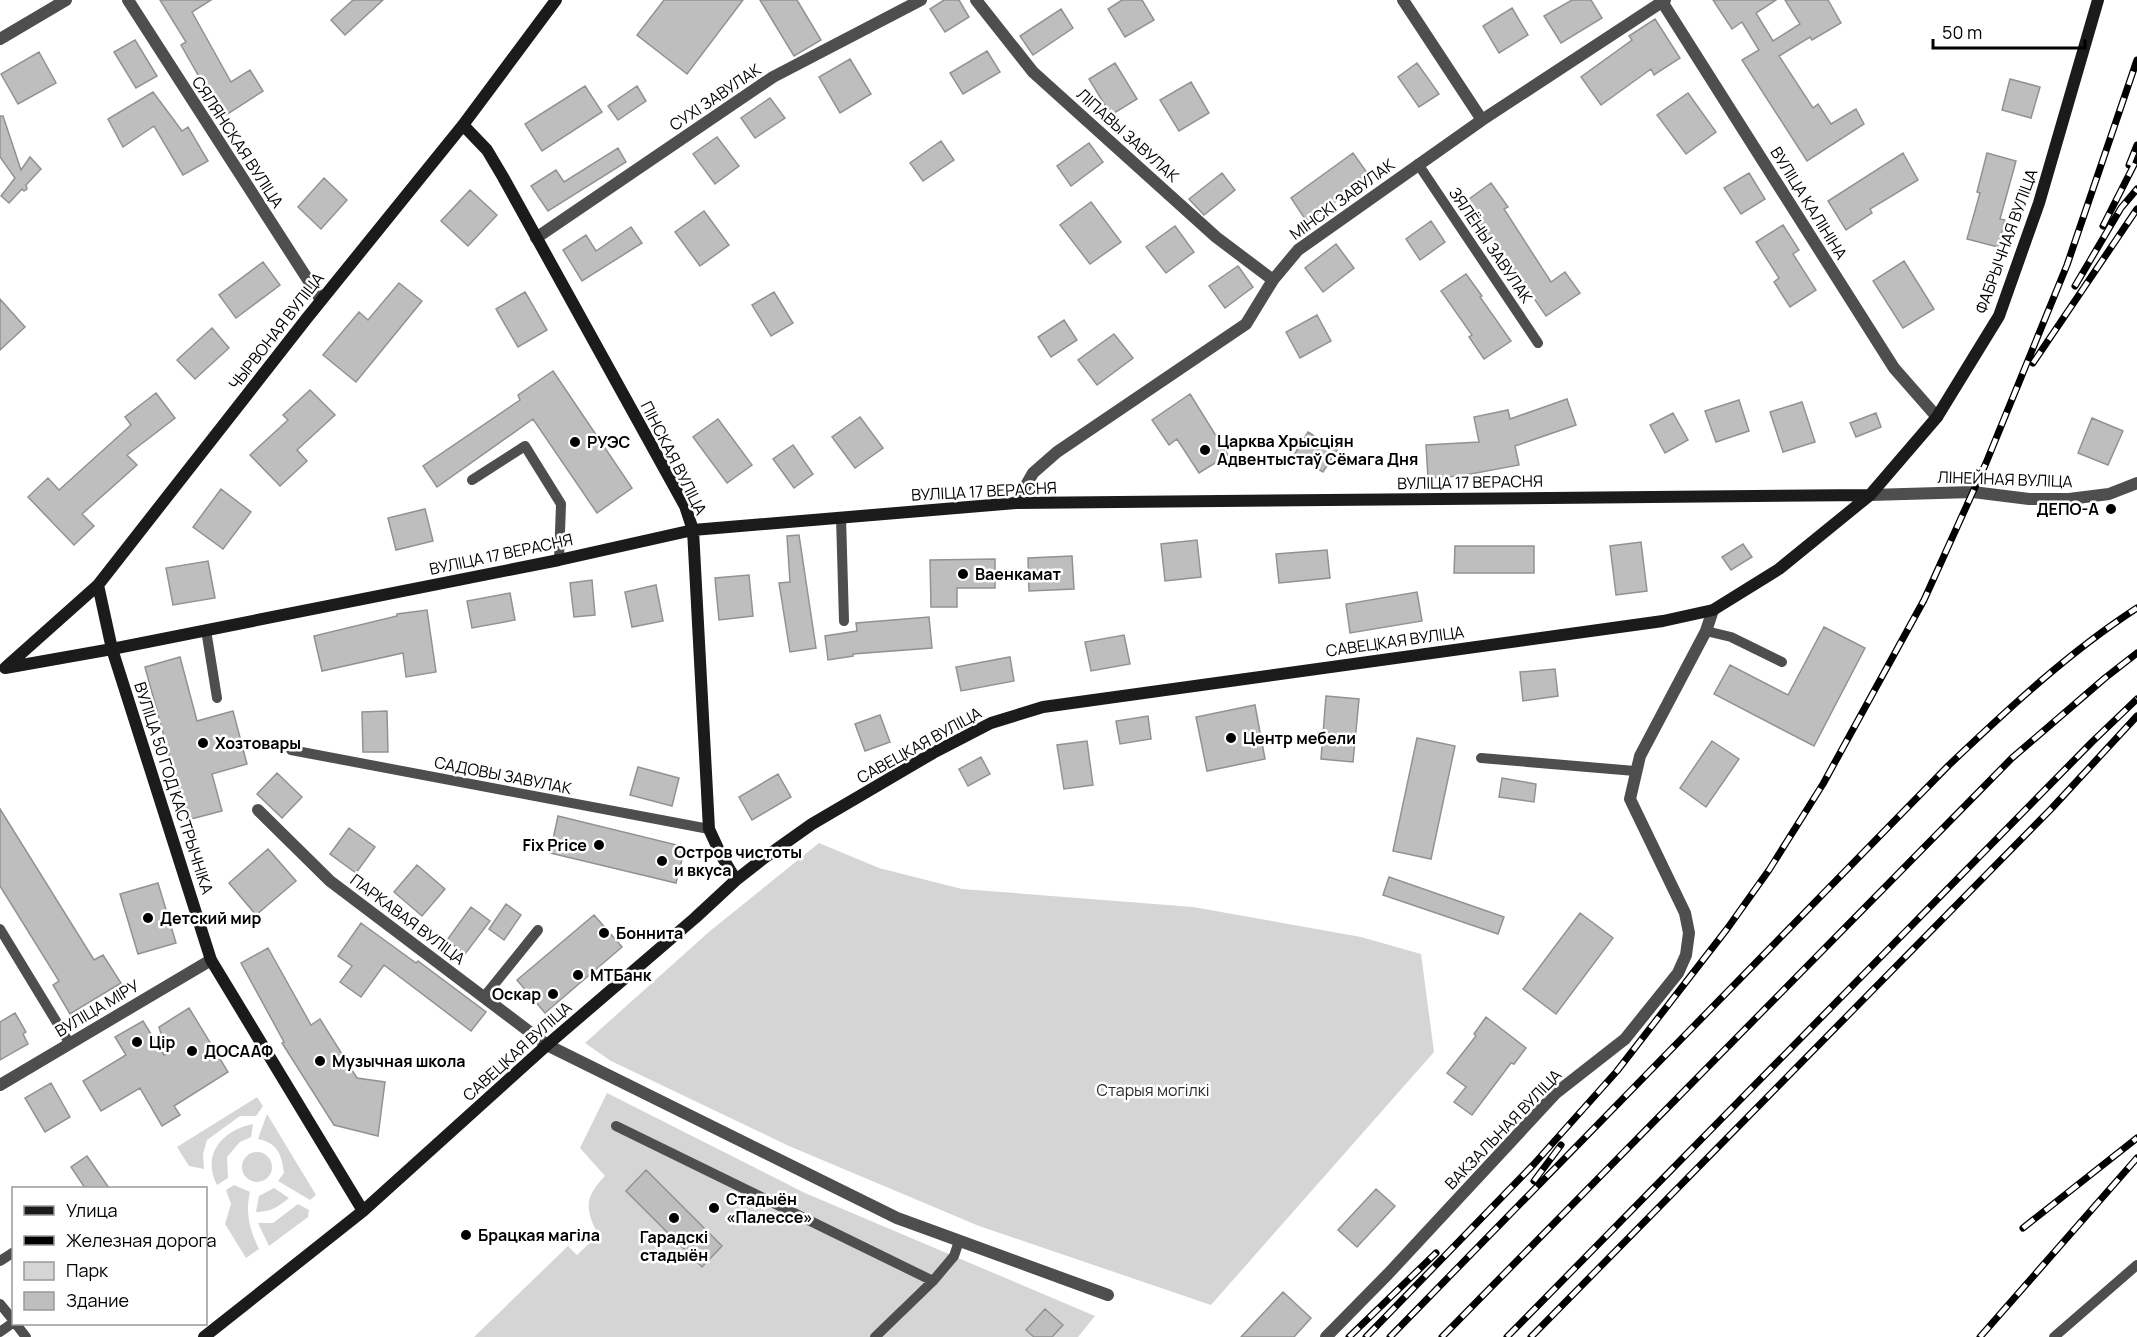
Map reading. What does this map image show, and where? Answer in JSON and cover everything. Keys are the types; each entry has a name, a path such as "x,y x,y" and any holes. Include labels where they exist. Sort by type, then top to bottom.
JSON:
{"street":[{"path":"0,39 66,0"},
{"name":"СЯЛЯНСКАЯ ВУЛІЦА","path":"128,0 321,300"},
{"name":"ЧЫРВОНАЯ ВУЛІЦА","path":"2,670 98,585 321,300 463,125 556,0"},
{"name":"СУХІ ЗАВУЛАК","path":"536,238 773,77 921,0"},
{"name":"ЛІПАВЫ ЗАВУЛАК","path":"976,0 1034,72 1216,237 1273,280"},
{"path":"1402,0 1482,120"},
{"name":"ФАБРЫЧНАЯ ВУЛІЦА","path":"1870,495 1937,417 1999,316 2039,203 2098,0"},
{"name":"МІНСКІ ЗАВУЛАК","path":"1016,503 1033,473 1057,452 1246,324 1273,280 1298,250 1482,120 1662,1"},
{"name":"ВУЛІЦА КАЛІНІНА","path":"1662,1 1894,368 1937,417"},
{"name":"ПІНСКАЯ ВУЛІЦА","path":"463,125 487,150 685,506 693,530 709,829 720,855 735,880"},
{"name":"ЛІНЕЙНАЯ ВУЛІЦА","path":"1870,495 1973,492 2029,499 2069,499 2109,494 2137,483"},
{"name":"ВУЛІЦА 17 ВЕРАСНЯ","path":"112,649 559,560 693,530 841,517 1016,503 1870,495"},
{"name":"САВЕЦКАЯ ВУЛІЦА","path":"204,1337 363,1211 735,880 812,824 933,753 991,723 1043,707 1663,621 1713,610 1779,569 1870,495"},
{"name":"ВУЛІЦА 50 ГОД КАСТРЫЧНІКА","path":"98,585 112,649 211,960 363,1211"},
{"name":"ВАКЗАЛЬНАЯ ВУЛІЦА","path":"1326,1337 1396,1266 1556,1093 1625,1039 1678,973 1686,955 1689,933 1685,913 1630,799 1640,756 1706,631 1713,610"},
{"name":"ЧЫРВОНАЯ ВУЛІЦА","path":"2,670 112,649"},
{"name":"ПАРКАВАЯ ВУЛІЦА","path":"258,810 330,881 547,1045 897,1218 1108,1295"},
{"name":"ВУЛІЦА МІРУ","path":"0,1085 211,960"}],"lane":[{"name":"ЗЯЛЁНЫ ЗАВУЛАК","path":"1418,164 1538,343"},
{"path":"472,480 525,446 561,504 559,560"},
{"path":"841,517 844,621"},
{"path":"206,630 217,698"},
{"path":"1706,631 1731,637 1782,662"},
{"name":"САДОВЫ ЗАВУЛАК","path":"291,750 709,829"},
{"path":"1481,759 1635,771"},
{"path":"0,929 70,1044"},
{"path":"484,997 538,930"},
{"path":"616,1126 933,1281"},
{"path":"875,1337 933,1281 954,1256 959,1241"},
{"path":"2054,1337 2137,1266"},
{"path":"0,1304 12,1319"},
{"path":"16,1325 26,1337"}],"green space":[{"name":"Старыя могілкі","path":"819,843 879,868 962,889 1193,907 1361,937 1421,954 1434,1052 1211,1305 979,1226 789,1146 611,1061 585,1043 710,931"},
{"name":"Стадыён «Палессе»","path":"607,1093 805,1193 1095,1316 1078,1337 474,1337 568,1246 577,1255 598,1235 589,1204 593,1191 605,1176 580,1148"},
{"path":"257,1097 263,1106 256,1116 240,1116 207,1140 203,1154 204,1169 189,1166 177,1147"},
{"path":"267,1114 316,1195 310,1200 278,1181 284,1173 280,1155 270,1143 258,1139"},
{"path":"253,1124 251,1137 240,1142 227,1157 228,1178 217,1185 212,1163 213,1154 218,1145 232,1132"},
{"path":"257,1152 268,1156 272,1167 268,1178 257,1182 246,1178 242,1167 246,1156"},
{"path":"234,1185 250,1192 249,1221 259,1249 246,1258 225,1224 231,1204 226,1190"},
{"path":"274,1188 289,1198 274,1208 256,1212 259,1196"},
{"path":"298,1204 309,1210 308,1217 269,1246 258,1223 273,1223"}],"building":[{"path":"160,0 211,0 192,12 231,82 250,70 263,91 226,115 197,73 181,45 186,42"},
{"path":"353,0 383,0 345,35 331,20"},
{"path":"664,0 743,0 687,74 637,35"},
{"path":"760,0 797,0 821,40 794,56"},
{"path":"944,0 959,0 969,17 945,32 930,9"},
{"path":"1122,0 1142,0 1154,20 1125,37 1108,9"},
{"path":"1572,0 1591,0 1602,18 1561,43 1544,16"},
{"path":"1713,0 1776,0 1756,13 1773,41 1800,24 1785,0 1828,0 1841,23 1812,40 1810,37 1779,56 1813,108 1818,104 1831,124 1856,109 1864,124 1807,161 1742,60 1759,50 1742,22 1732,29"},
{"path":"1512,8 1528,35 1499,53 1483,26"},
{"path":"1061,9 1073,28 1033,55 1020,36"},
{"path":"1655,19 1680,58 1654,75 1651,69 1601,105 1581,77 1632,40 1629,36"},
{"path":"135,40 157,76 136,88 114,52"},
{"path":"987,51 1000,72 963,94 950,73"},
{"path":"39,52 56,83 18,104 1,74"},
{"path":"850,59 871,94 840,113 819,77"},
{"path":"1115,63 1137,99 1111,115 1089,79"},
{"path":"1417,63 1439,94 1419,107 1398,77"},
{"path":"2010,79 2040,87 2031,118 2002,110"},
{"path":"1191,82 1209,113 1179,131 1160,100"},
{"path":"585,86 602,112 542,151 525,124"},
{"path":"637,86 646,101 618,120 608,106"},
{"path":"153,92 182,131 188,127 208,161 183,175 154,126 123,147 108,119"},
{"path":"1688,93 1716,132 1686,154 1657,115"},
{"path":"770,98 785,118 755,138 741,118"},
{"path":"0,116 3,116 21,170 30,157 41,169 26,185 27,189 24,191 22,189 9,203 1,196 15,178 0,157"},
{"path":"717,137 739,166 715,184 693,154"},
{"path":"941,141 954,160 923,181 910,163"},
{"path":"1089,143 1103,162 1071,186 1057,166"},
{"path":"618,148 626,162 548,211 531,186 556,170 564,182"},
{"path":"1353,153 1370,177 1307,222 1291,198"},
{"path":"1903,153 1918,180 1870,209 1872,213 1846,230 1828,201"},
{"path":"1987,153 2016,161 2000,219 2005,220 1998,247 1967,239 1980,193 1977,192"},
{"path":"1222,173 1235,190 1204,215 1189,199"},
{"path":"1749,173 1765,199 1741,214 1724,188"},
{"path":"324,178 347,200 321,229 298,207"},
{"path":"1491,183 1508,207 1504,209 1551,282 1565,272 1580,293 1546,316 1518,275 1512,279 1491,247 1495,245 1465,202"},
{"path":"470,190 497,215 468,246 441,221"},
{"path":"1091,202 1121,242 1090,264 1060,225"},
{"path":"704,211 729,245 700,266 675,232"},
{"path":"1431,221 1445,242 1420,260 1406,239"},
{"path":"1783,225 1799,250 1793,254 1816,290 1790,307 1774,282 1779,278 1756,242"},
{"path":"1175,226 1194,252 1166,273 1146,247"},
{"path":"631,227 642,243 582,281 563,250 586,235 596,251"},
{"path":"1336,244 1354,268 1323,292 1305,268"},
{"path":"1904,261 1934,309 1903,328 1873,281"},
{"path":"263,262 280,285 236,318 219,295"},
{"path":"1238,266 1253,287 1225,308 1209,286"},
{"path":"1466,274 1511,341 1484,359 1469,337 1472,335 1441,291"},
{"path":"399,283 422,301 356,382 323,355 359,312 368,320"},
{"path":"525,292 547,330 518,347 496,309"},
{"path":"774,292 793,323 771,336 752,305"},
{"path":"0,299 25,327 0,350"},
{"path":"1317,315 1331,341 1300,358 1286,332"},
{"path":"1064,320 1077,340 1051,357 1038,337"},
{"path":"212,328 229,348 195,379 177,360"},
{"path":"1114,334 1133,358 1097,385 1078,360"},
{"name":"РУЭС","path":"553,371 632,488 597,513 533,419 437,487 423,466 520,400 518,395"},
{"path":"310,390 335,415 297,450 307,461 280,486 250,455 288,420 283,415"},
{"path":"156,393 175,418 127,455 137,465 82,514 94,526 74,545 28,497 48,478 59,490 131,425 125,417"},
{"path":"1190,394 1228,455 1199,473 1177,439 1169,445 1152,420"},
{"path":"1567,399 1576,425 1515,446 1519,465 1460,476 1428,478 1426,445 1479,442 1474,417 1508,410 1510,419"},
{"path":"1739,400 1749,431 1716,442 1705,411"},
{"path":"1802,402 1815,442 1783,452 1770,412"},
{"path":"1673,413 1688,440 1665,453 1650,425"},
{"path":"1876,413 1881,427 1856,437 1850,423"},
{"path":"860,417 883,448 855,468 832,437"},
{"path":"2092,418 2123,431 2108,465 2078,453"},
{"path":"718,419 752,465 727,483 693,437"},
{"path":"1308,432 1337,450 1323,472 1294,455"},
{"path":"793,445 813,474 794,488 773,459"},
{"path":"221,489 251,512 223,549 193,527"},
{"path":"425,509 433,541 396,550 388,518"},
{"path":"799,535 816,648 790,652 779,583 790,582 787,536"},
{"path":"1197,540 1201,577 1165,581 1161,544"},
{"path":"1641,542 1647,591 1616,595 1610,546"},
{"path":"1743,544 1752,557 1731,570 1722,557"},
{"path":"1455,546 1534,546 1534,573 1454,573"},
{"path":"1327,550 1330,578 1279,583 1276,554"},
{"path":"1072,556 1074,589 1029,591 1028,558"},
{"name":"Ваенкамат","path":"995,559 995,588 957,588 957,607 931,607 930,560"},
{"path":"208,561 215,598 173,605 166,568"},
{"path":"749,575 753,616 719,620 715,578"},
{"path":"592,580 595,615 574,617 570,583"},
{"path":"656,585 663,621 632,627 625,592"},
{"path":"1417,592 1422,621 1350,633 1346,604"},
{"path":"510,593 515,620 472,628 467,601"},
{"path":"427,610 436,672 406,677 403,653 322,671 314,636 397,616 397,614"},
{"path":"929,617 932,648 853,654 853,656 828,660 825,636 857,631 856,623"},
{"path":"1824,627 1865,648 1814,746 1714,694 1730,665 1788,695"},
{"path":"1124,635 1130,664 1091,671 1085,642"},
{"name":"Хозтовары","path":"180,657 197,721 233,711 247,764 212,774 222,811 187,820 145,667"},
{"path":"1010,657 1014,681 961,691 956,667"},
{"path":"1555,669 1558,696 1523,701 1520,672"},
{"path":"1326,696 1359,699 1353,762 1321,759"},
{"name":"Центр мебели","path":"1255,705 1265,759 1207,771 1196,717"},
{"path":"387,711 388,752 363,752 362,712"},
{"path":"880,715 890,742 865,751 855,724"},
{"path":"1148,716 1151,739 1120,744 1116,721"},
{"path":"1417,738 1455,746 1431,859 1393,851"},
{"path":"1087,741 1093,785 1064,789 1057,745"},
{"path":"1712,741 1739,759 1706,807 1680,788"},
{"path":"981,757 990,774 968,786 959,769"},
{"path":"638,767 679,778 672,806 630,795"},
{"path":"277,773 302,797 282,818 257,794"},
{"path":"778,774 791,797 752,820 739,797"},
{"path":"1502,778 1536,784 1534,802 1499,797"},
{"path":"0,809 94,960 103,955 121,983 70,1014 53,985 59,981 0,886"},
{"name":"Fix Price","path":"558,816 685,847 676,883 550,853"},
{"path":"349,828 375,847 356,873 330,854"},
{"path":"268,849 296,881 256,915 229,883"},
{"path":"417,865 445,889 422,916 394,892"},
{"path":"1389,877 1504,917 1498,934 1383,895"},
{"name":"Детский мир","path":"158,883 176,943 138,954 120,894"},
{"path":"506,904 521,915 504,940 489,929"},
{"path":"471,907 490,921 465,954 447,940"},
{"path":"1580,913 1613,938 1556,1014 1523,989"},
{"path":"594,915 622,947 545,1013 517,980"},
{"path":"361,923 416,963 418,961 486,1012 471,1031 384,965 361,997 340,982 352,966 338,956"},
{"name":"Музычная школа","path":"268,948 311,1025 320,1019 357,1078 385,1082 378,1136 334,1125 282,1043 284,1042 241,963"},
{"path":"189,1008 228,1072 174,1106 180,1115 162,1126 140,1088 101,1111 83,1081 126,1055 115,1037 143,1021 164,1055 167,1054 159,1027"},
{"path":"15,1013 26,1032 23,1034 28,1044 0,1060 0,1022"},
{"path":"1486,1017 1526,1048 1514,1064 1511,1063 1472,1115 1454,1102 1466,1087 1447,1073 1476,1036 1474,1034"},
{"path":"51,1083 70,1117 45,1132 25,1098"},
{"path":"87,1156 108,1187 84,1187 71,1167"},
{"name":"Гарадскі стадыён","path":"646,1170 722,1246 702,1267 626,1191"},
{"path":"1376,1189 1395,1206 1357,1247 1338,1230"},
{"path":"1283,1292 1311,1318 1294,1337 1241,1337"},
{"path":"1045,1309 1063,1325 1052,1337 1034,1337 1026,1330"}],"railway":[{"path":"1366,1337 1534,1164 1617,1071 1727,929 1769,870 1823,784 1924,600 1986,463 2067,265 2137,60"},
{"path":"2129,165 2137,145"},
{"path":"2103,226 2137,159"},
{"path":"2075,286 2121,208 2137,189"},
{"path":"2033,363 2137,209"},
{"path":"1390,1337 1949,765 2016,702 2063,662 2137,608"},
{"path":"1442,1337 2012,758 2137,653"},
{"path":"1507,1337 2092,742 2137,699"},
{"path":"1531,1337 2052,808 2137,716"},
{"path":"2023,1228 2137,1138"},
{"path":"1534,1181 1561,1145"},
{"path":"1980,1337 2137,1158"},
{"path":"1349,1337 1436,1253"}],"place":[{"name":"РУЭС","path":"575,442"},
{"name":"Царква Хрысціян Адвентыстаў Сёмага Дня","path":"1205,450"},
{"name":"ДЕПО-А","path":"2111,509"},
{"name":"Ваенкамат","path":"963,574"},
{"name":"Центр мебели","path":"1231,738"},
{"name":"Хозтовары","path":"203,743"},
{"name":"Fix Price","path":"599,845"},
{"name":"Остров чистоты и вкуса","path":"662,861"},
{"name":"Детский мир","path":"148,918"},
{"name":"Боннита","path":"604,933"},
{"name":"МТБанк","path":"578,975"},
{"name":"Оскар","path":"553,994"},
{"name":"Цір","path":"137,1042"},
{"name":"ДОСААФ","path":"192,1051"},
{"name":"Музычная школа","path":"320,1061"},
{"name":"Стадыён «Палессе»","path":"714,1208"},
{"name":"Гарадскі стадыён","path":"674,1218"},
{"name":"Брацкая магіла","path":"466,1235"}]}
